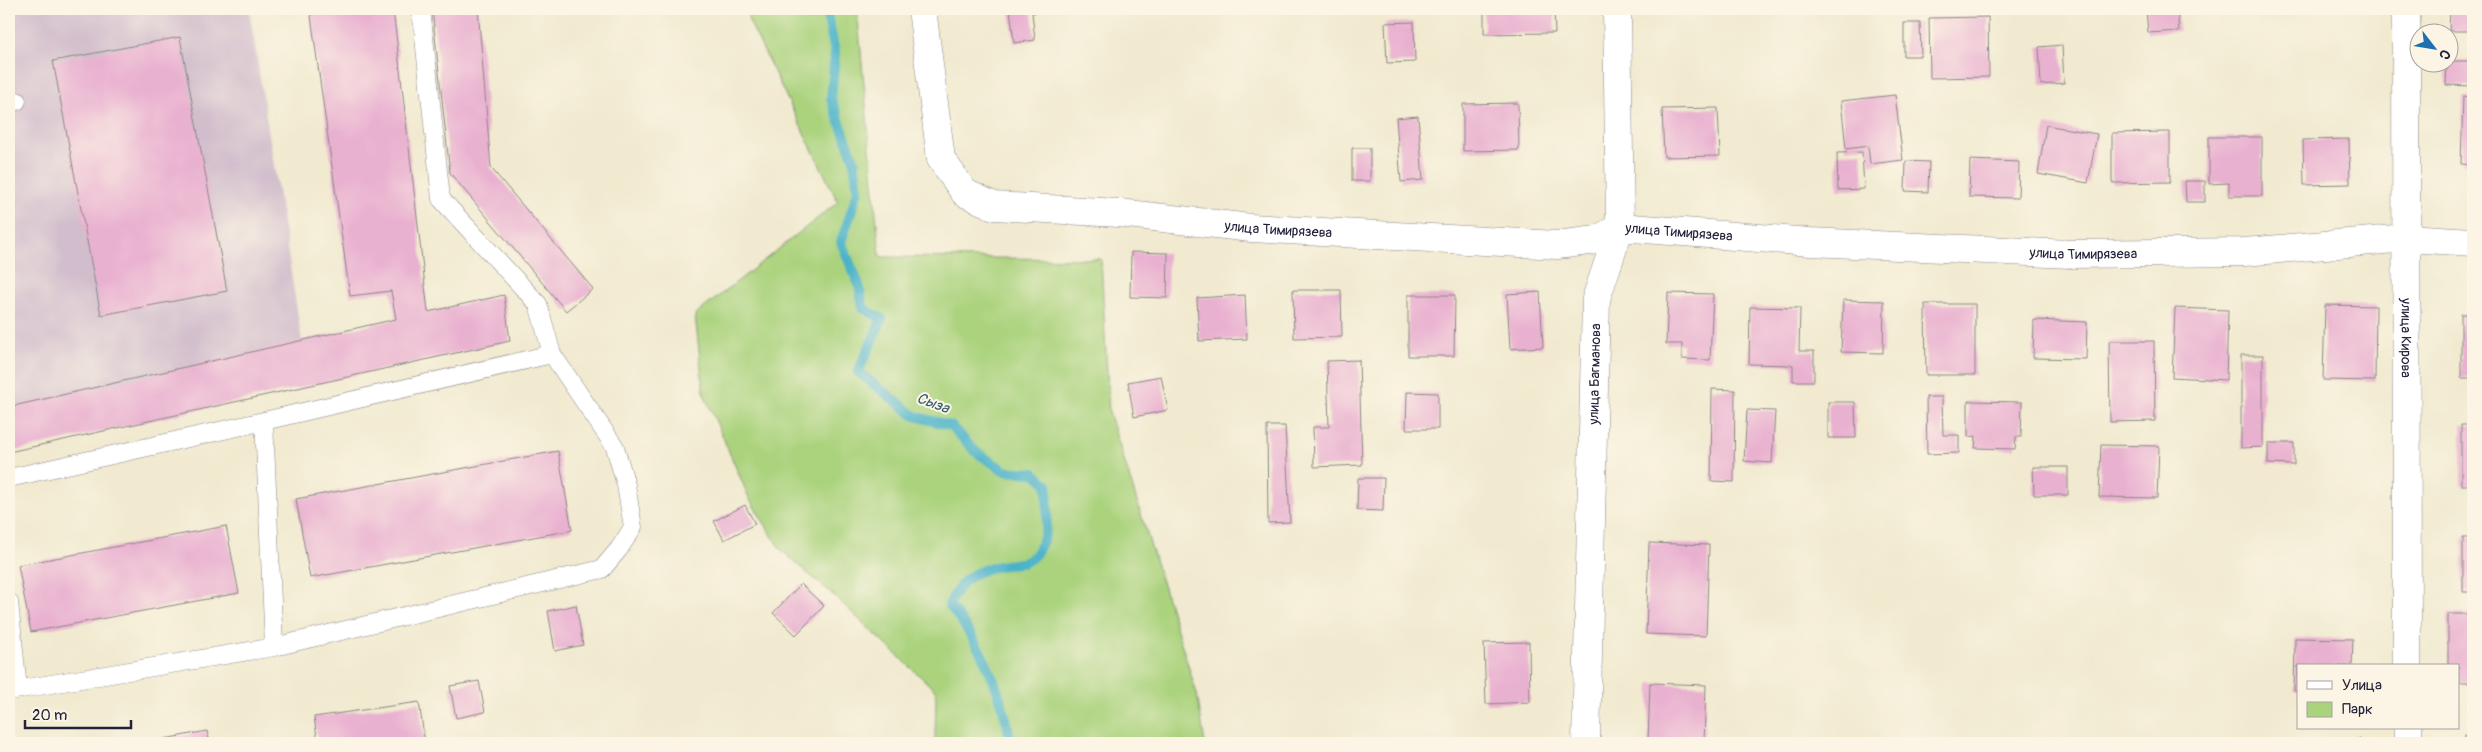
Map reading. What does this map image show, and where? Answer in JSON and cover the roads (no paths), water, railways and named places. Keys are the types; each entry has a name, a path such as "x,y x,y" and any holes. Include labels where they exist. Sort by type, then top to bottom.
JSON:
{"street":[{"name":"улица Тимирязева","path":"922,9 941,159 965,193 994,206 1119,213 1251,228 1557,245 1597,240 1620,228 1810,242 2071,254 2244,252 2406,238 2473,242"},
{"name":"улица Багманова","path":"1586,743 1596,299 1620,228 1617,9"},
{"name":"улица Кирова","path":"2406,9 2408,664"},
{"path":"2408,730 2408,743"}],"lane":[{"path":"9,602 14,690 274,648 602,569 619,549 632,527 626,485 615,447 552,354 538,304 441,199 422,9"},
{"path":"9,478 552,354"},
{"path":"264,421 274,648"}],"waterway":[{"name":"Сыза","path":"826,9 835,52 831,99 854,160 858,191 841,242 859,285 863,308 882,319 858,372 915,416 951,426 976,452 1005,471 1034,473 1047,484 1046,527 1040,548 1025,562 986,569 971,576 959,588 949,605 972,637 989,670 1002,705 1011,743"}]}
